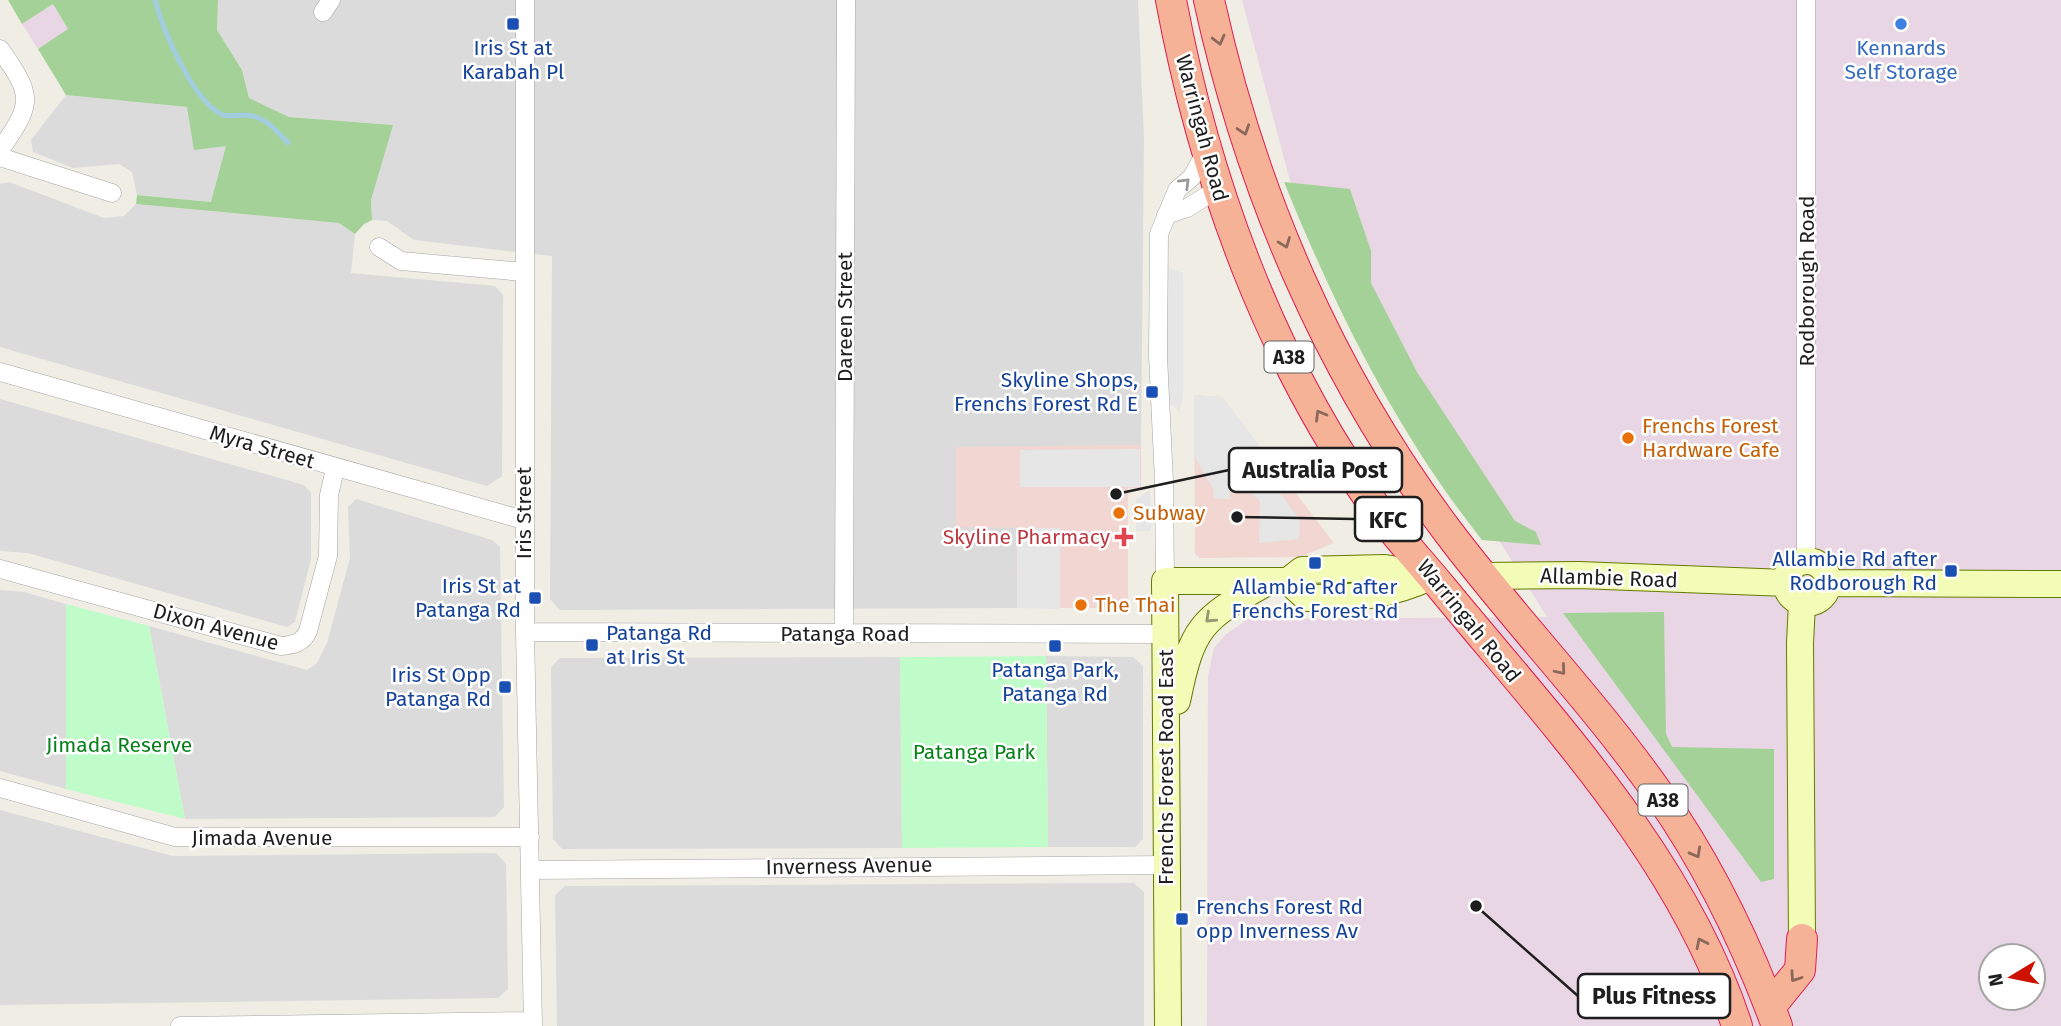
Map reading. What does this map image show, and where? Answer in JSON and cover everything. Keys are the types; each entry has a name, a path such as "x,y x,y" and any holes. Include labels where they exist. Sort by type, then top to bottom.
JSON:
{"highway":[{"name":"Warringah Road","path":"1171,0 1182,60 1218,189 1263,305 1303,386 1381,515 1625,812 1696,933 1737,1026"},
{"name":"Warringah Road","path":"1209,0 1229,81 1261,180 1300,279 1328,339 1368,413 1413,483 1483,576 1601,718 1658,793 1727,908 1773,1016"},
{"name":"Allambie Road","path":"1432,576 1483,576"},
{"path":"1773,1016 1800,970 1802,940"}],"main road":[{"path":"1794,593 1820,599 1828,583 1824,570 1806,561 1789,570 1794,593 1802,940"},
{"name":"Allambie Road","path":"1165,581 1278,581 1302,570 1385,568 1432,576"},
{"name":"Allambie Road","path":"1483,576 1579,575 1794,593"},
{"name":"Frenchs Forest Road East","path":"1165,581 1168,1026"},
{"path":"1167,762 1184,668 1196,633 1215,613 1278,581"},
{"path":"1828,583 2061,584"}],"street":[{"name":"Iris Street","path":"525,0 524,520 533,1024"},
{"name":"Dareen Street","path":"844,634 846,0"},
{"name":"Rodborough Road","path":"1806,0 1806,561"},
{"path":"0,49 24,83 27,102 17,127 0,150"},
{"name":"Frenchs Forest Road East","path":"1165,581 1157,262 1159,234 1177,190 1192,177 1206,151"},
{"path":"0,157 111,193"},
{"path":"1166,215 1187,208 1218,189"},
{"path":"379,247 401,261 523,272"},
{"name":"Myra Street","path":"0,372 335,469 524,520"},
{"name":"Dixon Avenue","path":"0,569 281,646 292,645 305,637 328,556 329,495 335,469"},
{"name":"Patanga Road","path":"525,632 1166,634"},
{"name":"Jimada Avenue","path":"0,788 175,837 530,837"},
{"name":"Inverness Avenue","path":"530,870 1167,865"},
{"path":"180,1026 533,1024"}],"shaded area":[{"path":"218,0 1138,0 1144,139 1141,445 957,448 1017,528 1017,608 560,610 550,599 552,256 414,240 387,221 372,220 371,200 392,125 289,117 249,98 242,70 217,30"},
{"path":"1242,0 2061,0 2061,1026 1207,1026 1208,676 1214,648 1226,634 1248,619 1547,617 1302,226"},
{"path":"53,4 69,30 38,49 22,24"},
{"path":"66,95 187,107 227,146 211,202 137,195 132,172 119,164 73,168 33,152 31,140"},
{"path":"9,182 104,218 124,216 136,204 340,223 355,234 351,273 495,286 503,295 502,476 487,486 0,347 0,184"},
{"path":"1167,267 1183,273 1183,395 1180,411 1170,404 1167,395"},
{"path":"1194,395 1222,397 1334,543 1300,557 1200,558 1195,554"},
{"path":"1194,395 1222,397 1280,472 1279,492 1300,520 1299,539 1259,543 1260,501 1250,491 1230,491 1230,499 1214,499 1213,488 1194,456"},
{"path":"0,399 304,485 311,493 311,559 295,622 287,627 28,553 0,551"},
{"path":"1141,445 1141,488 1128,488 1128,599 1118,608 1017,608 1016,528 956,527 956,447"},
{"path":"1140,449 1140,487 1020,487 1020,450"},
{"path":"1150,490 1151,531 1136,531 1136,499"},
{"path":"356,499 492,540 500,547 504,807 495,817 185,819 149,626 307,670 317,663 327,643 350,558 348,507"},
{"path":"1017,528 1060,528 1060,609 1017,608"},
{"path":"0,590 24,592 66,604 66,789 0,771"},
{"path":"1046,656 1133,657 1143,666 1143,839 1135,847 1048,847"},
{"path":"900,657 902,848 562,849 553,839 551,667 560,658"},
{"path":"0,810 173,856 496,853 506,864 508,989 498,998 0,1005"},
{"path":"1134,883 1144,892 1144,1026 557,1026 555,895 565,886"}],"green space":[{"path":"8,0 218,0 217,30 242,70 249,98 289,117 393,125 371,200 372,220 355,234 339,223 136,204 137,195 211,202 226,146 194,150 187,107 66,95 38,49 68,29 53,4 22,24"},
{"path":"1284,182 1350,189 1371,251 1371,283 1417,372 1515,521 1536,532 1541,545 1482,540 1451,499 1395,413 1370,368 1325,277"},
{"name":"Jimada Reserve","path":"66,604 149,626 185,819 66,789"},
{"path":"1664,612 1666,734 1672,747 1774,749 1774,879 1761,882 1563,613"},
{"name":"Patanga Park","path":"1046,656 1048,847 902,848 900,657"}],"waterway":[{"path":"155,0 181,64 190,81 212,108 225,116 257,117 269,124 288,143"}],"place":[{"name":"Iris St at Karabah Pl","path":"513,24"},
{"name":"Kennards Self Storage","path":"1901,24"},
{"name":"Skyline Shops, Frenchs Forest Rd E","path":"1152,392"},
{"name":"Frenchs Forest Hardware Cafe","path":"1628,438"},
{"name":"Australia Post","path":"1116,494"},
{"name":"Subway","path":"1119,513"},
{"name":"KFC","path":"1237,517"},
{"name":"Skyline Pharmacy","path":"1124,537"},
{"name":"Allambie Rd after Frenchs Forest Rd","path":"1315,563"},
{"name":"Allambie Rd after Rodborough Rd","path":"1951,571"},
{"name":"Iris St at Patanga Rd","path":"535,598"},
{"name":"The Thai","path":"1081,605"},
{"name":"Patanga Rd at Iris St","path":"592,645"},
{"name":"Patanga Park, Patanga Rd","path":"1055,646"},
{"name":"Iris St Opp Patanga Rd","path":"505,687"},
{"name":"Plus Fitness","path":"1476,906"},
{"name":"Frenchs Forest Rd opp Inverness Av","path":"1182,919"}]}
